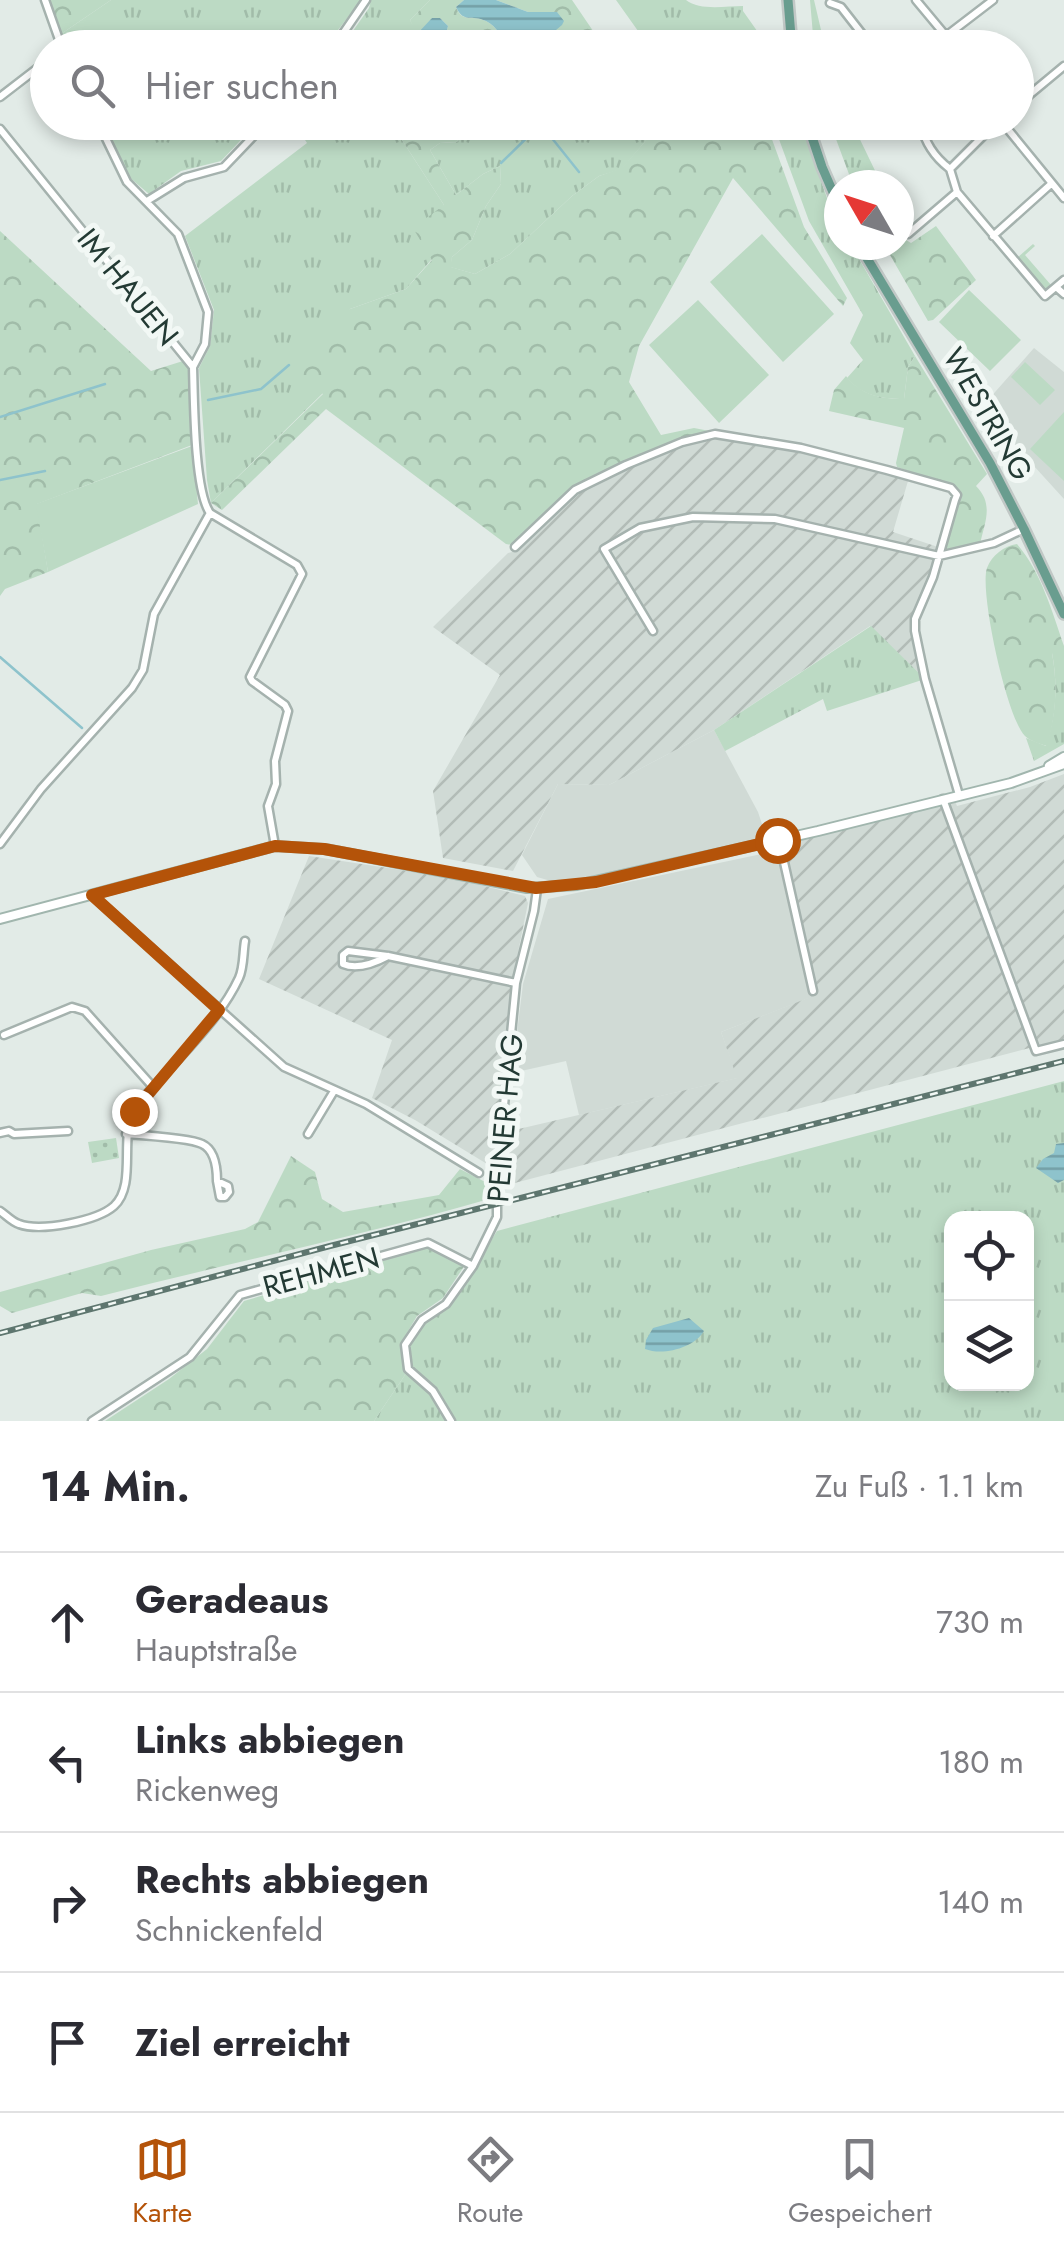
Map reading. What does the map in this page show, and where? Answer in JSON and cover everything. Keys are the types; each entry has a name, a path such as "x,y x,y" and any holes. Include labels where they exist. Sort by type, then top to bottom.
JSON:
{"main road":[{"path":"788,0 790,30"},
{"path":"814,140 824,172"},
{"name":"WESTRING","path":"868,260 977,441 1064,614"},
{"path":"0,920 275,846 324,849 536,888 596,882 960,795 1032,776 1064,761"}],"street":[{"path":"44,0 55,30"},
{"path":"345,30 366,0"},
{"path":"916,0 941,30"},
{"path":"954,30 993,0"},
{"path":"830,3 841,7 859,30"},
{"path":"1034,91 1064,66"},
{"path":"0,98 30,74"},
{"name":"IM HAUEN","path":"0,129 193,367 205,344 208,312 178,234 127,182 107,140"},
{"path":"147,202 184,178 224,167 250,140"},
{"path":"925,140 934,157 950,169 956,192 1045,296 1064,280"},
{"path":"950,169 980,140"},
{"path":"1014,140 1064,198"},
{"path":"993,236 1051,184"},
{"path":"914,229 956,192"},
{"path":"1056,287 1064,294"},
{"path":"193,367 206,508 296,565 302,574 250,677 288,711 275,761 276,784 268,806 275,846"},
{"path":"515,546 574,490 682,442 715,434 801,448 950,488 956,495 933,577 918,607 914,631 960,795"},
{"path":"0,844 41,789 144,670 154,614 210,513"},
{"path":"653,631 604,549 640,528 694,516 775,520 939,556 994,543 1024,529"},
{"path":"943,799 1036,1051 1064,1044"},
{"path":"779,840 812,991"},
{"name":"PEINER HAG","path":"451,1421 432,1391 408,1369 405,1344 422,1320 446,1304 473,1266 497,1218 516,983 536,888"},
{"path":"92,895 284,1067 366,1104 479,1173"},
{"path":"0,1211 18,1224 38,1226 87,1219 113,1208 120,1199 125,1177 126,1134 134,1111 219,1010 240,976 245,941"},
{"path":"388,956 374,964 343,964 343,955 348,951 388,956 516,983"},
{"path":"4,1035 72,1006 84,1011 153,1087"},
{"path":"308,1134 334,1092"},
{"path":"0,1133 68,1132"},
{"path":"126,1134 201,1143 212,1153 217,1181"},
{"name":"REHMEN","path":"92,1421 190,1357 240,1294 428,1243 473,1266"}],"shaded area":[{"path":"1034,348 1064,372 1064,499 981,408"},
{"path":"714,437 789,449 908,481 893,532 941,548 918,615 918,649 925,679 870,626 714,730 609,785 558,784 513,871 443,858 433,791 500,675 433,627 573,495 626,468"},
{"path":"714,730 758,812 767,839 558,883 537,877 522,855 558,784 609,785"},
{"path":"1064,774 1064,1039 503,1186 506,1132 737,1078 721,1032 813,996 785,844 955,801 957,806"},
{"path":"786,849 814,996 721,1032 738,1078 579,1115 566,1061 512,1073 523,984 548,899"},
{"path":"309,856 447,877 525,896 528,903 514,972 492,1167 372,1098 392,1040 259,979"}],"green space":[{"path":"48,0 111,0 67,30 59,30"},
{"path":"111,0 361,0 338,30 67,30"},
{"path":"371,0 430,0 410,20 414,30 354,30"},
{"path":"430,0 464,0 456,7 462,15 481,19 497,30 447,30 440,18 432,18 425,30 413,30 410,20"},
{"path":"496,0 572,0 592,30 543,30 540,13"},
{"path":"616,0 686,0 705,7 743,6 756,30 637,30"},
{"path":"810,0 814,0 821,30 813,30"},
{"path":"111,140 241,140 221,161 181,171 149,194 129,177"},
{"path":"305,140 402,140 444,205 432,259 406,289 350,309 323,393 211,503 199,368 210,346 214,310 185,236 307,143"},
{"path":"402,140 458,140 440,143 430,150 456,195 500,166 501,184 486,206 472,240 452,257 451,267 475,274 510,254 599,176 622,168 646,140 772,140 804,227 847,298 843,306 733,178 639,346 629,382 661,435 694,428 715,432 573,489 512,545 326,409 222,510 211,503 323,394 289,365 303,347 350,309 406,289 432,260 413,228 444,205"},
{"path":"646,140 622,169 599,176 510,254 475,274 450,267 452,257 472,240 486,206 501,184 500,166 456,195 430,150 440,143"},
{"path":"779,140 807,140 824,189 824,247 809,221"},
{"path":"836,140 860,140 875,170 847,170"},
{"path":"936,226 976,280 933,320 928,321 893,260 914,260 914,241"},
{"path":"0,231 151,371 183,361 189,368 192,445 37,504 48,572 5,589 0,596"},
{"path":"762,234 834,314 783,362 710,282"},
{"path":"1033,244 1025,255 1051,285 1063,278 1048,291 1017,258"},
{"path":"831,260 860,260 915,356 908,367 904,399 873,395 847,378 863,360 850,343 863,315"},
{"path":"969,290 1021,340 990,371 939,322"},
{"path":"698,300 769,375 719,423 649,345"},
{"path":"915,356 987,474 976,486 986,506 980,544 945,552 959,489 897,467 904,428 829,411 834,390 846,376 872,395 904,399 908,367"},
{"path":"1025,362 1055,390 1040,405 1011,377"},
{"path":"1064,412 1064,481 1030,449"},
{"path":"192,446 198,504 48,572 36,504"},
{"path":"1017,544 1039,579 1064,646 1064,653 1052,653 1055,700 1047,746 1027,738 1010,706 987,602 987,568 999,552"},
{"path":"871,626 925,679 827,711 823,699 725,751 714,730"},
{"path":"1052,653 1064,653 1064,744 1034,761 1026,738 1046,746 1055,700"},
{"path":"1064,1081 1064,1421 374,1421 411,1366 409,1345 425,1323 449,1307 497,1231"},
{"path":"116,1138 119,1158 92,1163 88,1142"},
{"path":"291,1156 315,1172 322,1199 343,1212 439,1195 460,1169 493,1186 489,1199 344,1237 101,1296 82,1293 12,1313 0,1306 0,1292 151,1250 245,1229 258,1222"},
{"path":"427,1246 465,1265 443,1298 417,1316 401,1343 405,1375 374,1421 105,1421 207,1349 244,1301"}],"water":[{"path":"464,0 496,0 528,12 557,12 564,21 556,30 497,30 481,19 462,15 456,7"},
{"path":"432,18 440,18 448,26 447,30 421,30"},
{"path":"1064,1143 1064,1180 1058,1183 1036,1168 1054,1153 1056,1144"},
{"path":"689,1318 704,1331 693,1342 669,1351 645,1349 653,1328"}],"waterway":[{"path":"501,163 525,140"},
{"path":"553,140 579,172"},
{"path":"208,400 261,389 289,365"},
{"path":"0,417 105,384"},
{"path":"0,480 45,471"},
{"path":"0,657 82,728"}],"railway":[{"path":"0,1333 1064,1061"}],"route":[{"path":"134,1111 219,1010 92,895 275,846 324,849 527,888 558,888 777,840"}]}
